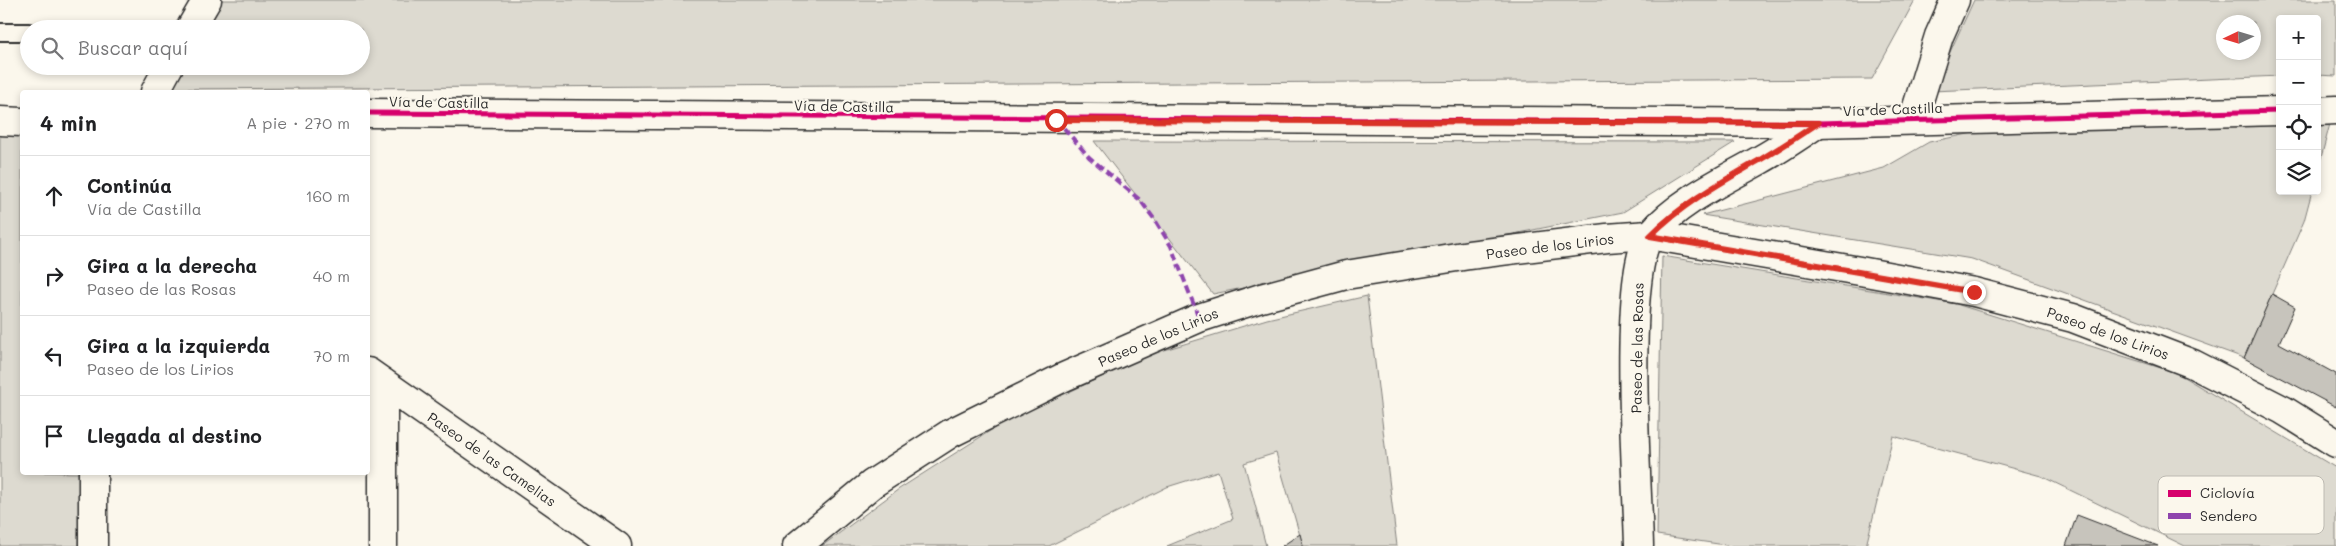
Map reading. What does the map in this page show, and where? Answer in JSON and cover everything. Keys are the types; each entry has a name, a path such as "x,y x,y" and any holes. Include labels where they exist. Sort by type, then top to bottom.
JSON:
{"street":[{"path":"195,20 206,0"},
{"path":"1913,120 1940,36 1955,0"},
{"path":"156,90 164,75"},
{"path":"2321,111 2336,110"},
{"name":"Vía de Castilla","path":"370,116 1818,123 2276,112"},
{"path":"0,121 20,122"},
{"name":"Paseo de las Rosas","path":"1640,546 1634,359 1635,304 1640,265 1650,236 1670,215 1699,195 1765,157 1818,123"},
{"name":"Paseo de los Lirios","path":"797,546 872,484 950,434 1064,377 1199,318 1261,298 1346,275 1478,254 1607,238 1650,236 1974,292 2073,318 2193,364 2283,410 2336,443"},
{"path":"375,378 383,546"},
{"name":"Paseo de las Camelias","path":"375,378 617,546"},
{"path":"92,546 93,475"}],"lane":[{"path":"0,32 20,32"}],"shaded area":[{"path":"217,0 1915,0 1872,79 170,89 177,75 370,75 370,20 207,20"},
{"path":"1974,0 2336,0 2336,76 2321,75 2321,15 2276,15 2276,76 1932,91"},
{"path":"2331,120 2321,158 2321,150 2321,121"},
{"path":"2276,122 2276,195 2311,195 2304,221 2244,358 1972,259 1702,215 1884,168 1929,142 1993,129"},
{"path":"0,135 20,136 20,475 80,475 78,546 0,546"},
{"path":"1094,141 1735,142 1623,212 1213,294"},
{"path":"1662,256 1956,304 2177,373 2336,468 2336,546 2185,546 2160,534 2324,534 2324,476 2158,476 2158,533 2041,476 1893,436 1866,546 1732,546 1657,535"},
{"path":"1367,296 1397,546 1303,546 1276,453 1244,463 1266,546 1167,546 1233,519 1218,471 1167,487 1049,546 822,546 899,489 1004,422 1151,354 1267,319"}],"building":[{"path":"2272,294 2295,307 2279,343 2336,374 2336,407 2244,358"},
{"path":"2077,515 2158,546 2066,546"},
{"path":"1300,534 1303,546 1282,546"}],"marked path":[{"path":"1056,119 1089,157 1140,200 1155,220 1171,246 1199,318"}],"cycle path":[{"path":"370,113 1818,123 2276,111"}],"route":[{"path":"1056,120 1818,123 1765,157 1699,195 1670,215 1650,236 1974,292"}]}
